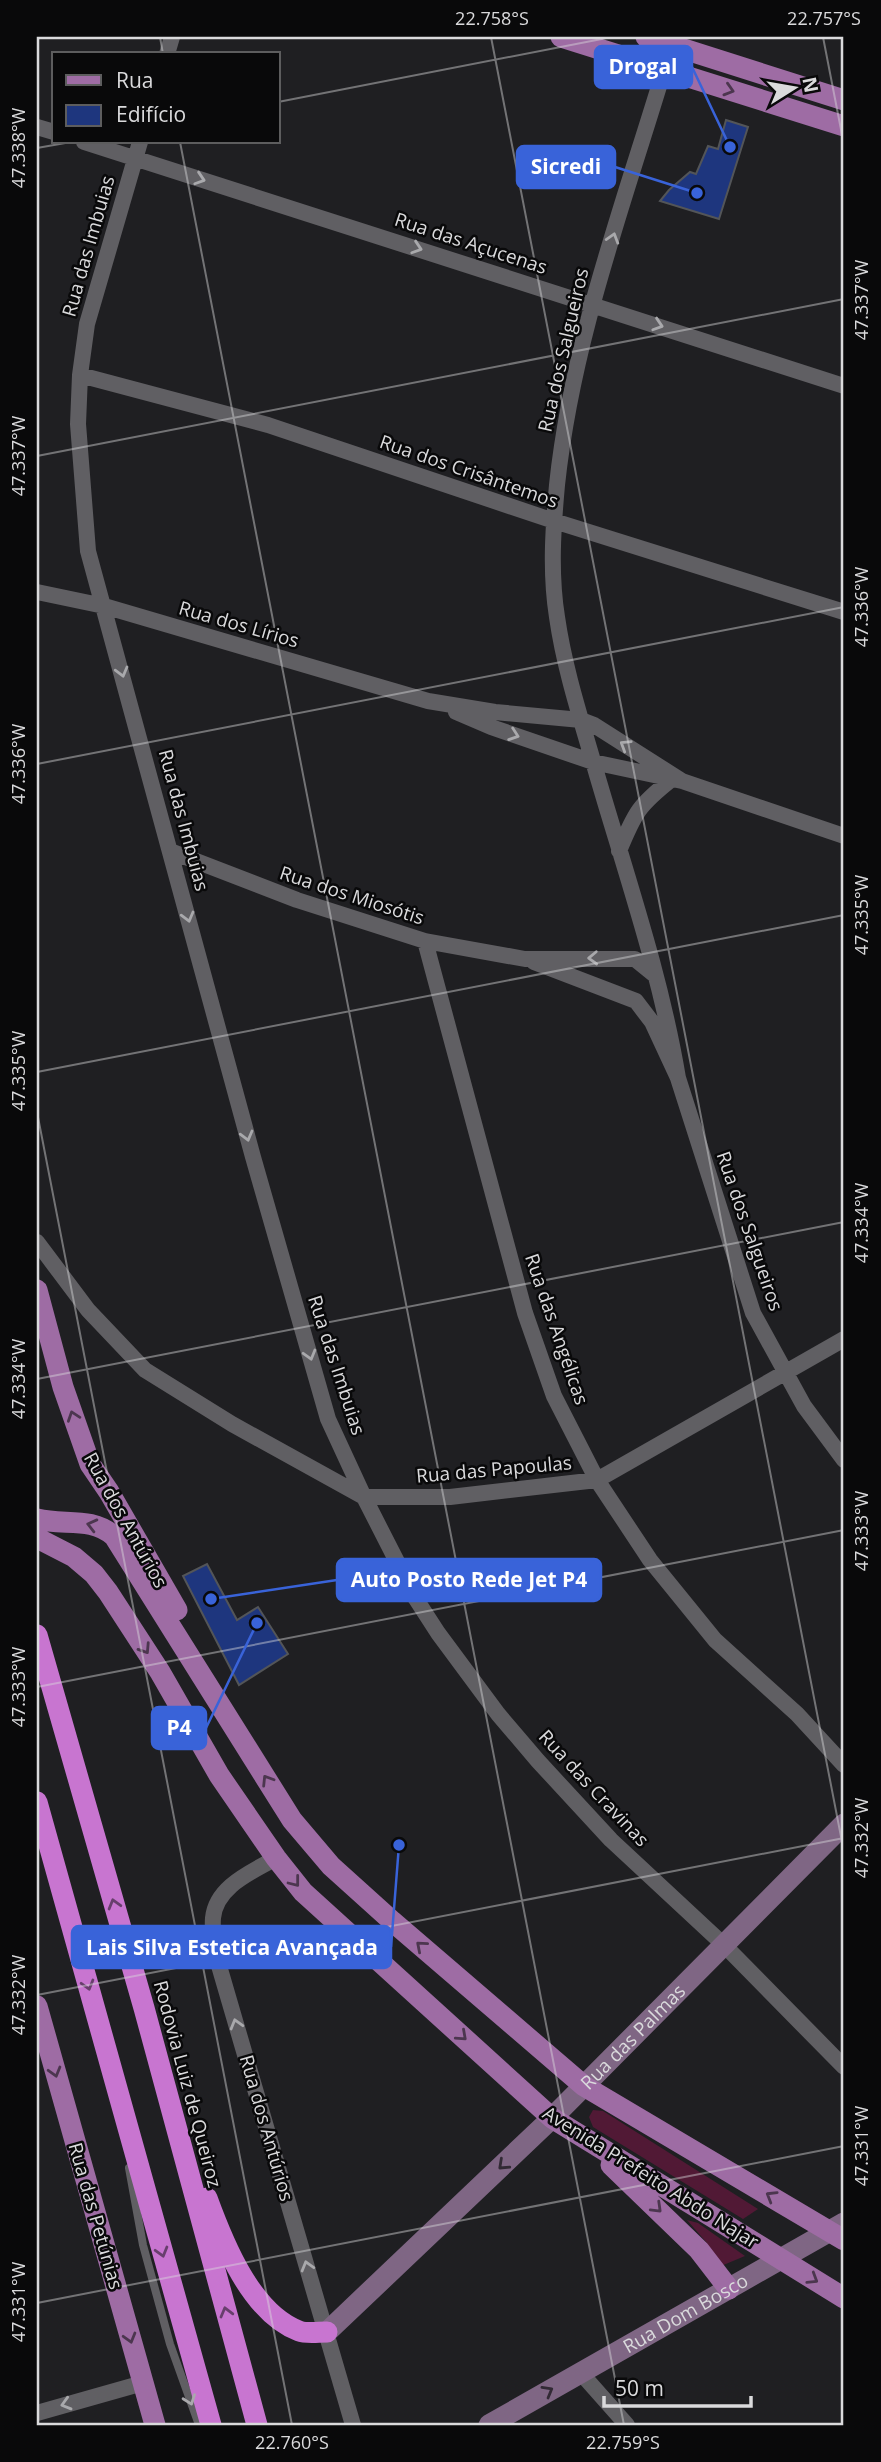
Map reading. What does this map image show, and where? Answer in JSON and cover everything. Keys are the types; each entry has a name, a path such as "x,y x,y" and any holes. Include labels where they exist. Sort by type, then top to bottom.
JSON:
{"highway":[{"name":"Rodovia Luiz de Queiroz","path":"37,1635 144,2008 257,2425"},
{"path":"37,1802 211,2425"},
{"path":"144,2008 207,2197 228,2250 248,2284 282,2322 302,2332 327,2332"}],"main road":[{"path":"561,37 844,126"},
{"path":"646,37 676,41 844,100"},
{"name":"Rua dos Antúrios","path":"37,1290 63,1387 90,1464 221,1687 240,1739"},
{"path":"37,1519 98,1525 114,1536 292,1820 331,1866 392,1922 584,2086 839,2231"},
{"path":"74,1557 99,1570 119,1568 129,1557 129,1536 125,1520"},
{"name":"Avenida Prefeito Abdo Najar","path":"37,1538 74,1557 94,1574 108,1592 160,1672 219,1775 276,1858 303,1892 561,2123 844,2298"},
{"name":"Rua das Palmas","path":"327,2332 561,2123 584,2086 844,1824"},
{"name":"Rua das Petúnias","path":"37,2006 155,2425"},
{"path":"561,2123 631,2183 683,2234 729,2289"},
{"name":"Rua Dom Bosco","path":"489,2425 782,2259 839,2231"}],"street":[{"name":"Rua dos Salgueiros","path":"676,41 664,70 576,368 562,446 554,521 553,573 556,615 568,677 656,976 678,1078"},
{"name":"Rua das Açucenas","path":"90,144 844,386"},
{"name":"Rua das Imbuias","path":"139,144 87,324 80,375 78,424 88,551 253,1157 328,1419 364,1497"},
{"name":"Rua dos Crisântemos","path":"80,375 268,425 554,521 844,612"},
{"name":"Rua dos Lírios","path":"37,592 104,606 428,701 491,727 593,762 677,780 844,835"},
{"name":"Rua dos Lírios","path":"428,701 495,712 581,720 594,725 677,780"},
{"path":"619,851 634,815 646,799 677,780"},
{"name":"Rua dos Miosótis","path":"170,851 297,900 425,941 525,959 635,959 656,976"},
{"name":"Rua das Angélicas","path":"425,941 525,1313 554,1396 597,1480 650,1560 715,1640 797,1714 844,1765"},
{"name":"Rua dos Miosótis","path":"525,959 636,1001"},
{"path":"636,1001 656,976"},
{"name":"Rua dos Salgueiros","path":"636,1001 652,1022 678,1078 753,1313 804,1406 844,1460"},
{"name":"Rua das Papoulas","path":"37,1242 88,1310 145,1370 232,1424 364,1497 450,1497 597,1480 844,1339"},
{"name":"Rua das Cravinas","path":"364,1497 416,1599 498,1714 611,1840 725,1946 844,2067"},
{"name":"Rua dos Antúrios","path":"276,1858 240,1878 225,1891 213,1916 215,1952 354,2425"},
{"path":"580,2372 627,2425"},
{"path":"37,2413 143,2383"}],"lane":[{"path":"112,2072 143,2245 170,2344 199,2425"},
{"path":"233,2339 264,2425"}],"shaded area":[{"path":"593,2110 603,2111 758,2209 743,2219 593,2127 589,2117"},
{"path":"687,2220 698,2223 745,2256 721,2266 709,2254 707,2243"}],"building":[{"path":"726,120 748,127 719,219 660,201 690,172 696,174 708,146 718,149"},
{"path":"207,1564 237,1620 258,1607 288,1654 239,1685 183,1576"}],"place":[{"name":"Drogal","path":"730,147"},
{"name":"Sicredi","path":"697,193"},
{"name":"Auto Posto Rede Jet P4","path":"211,1599"},
{"name":"P4","path":"257,1623"},
{"name":"Lais Silva Estetica Avançada","path":"399,1845"}]}
